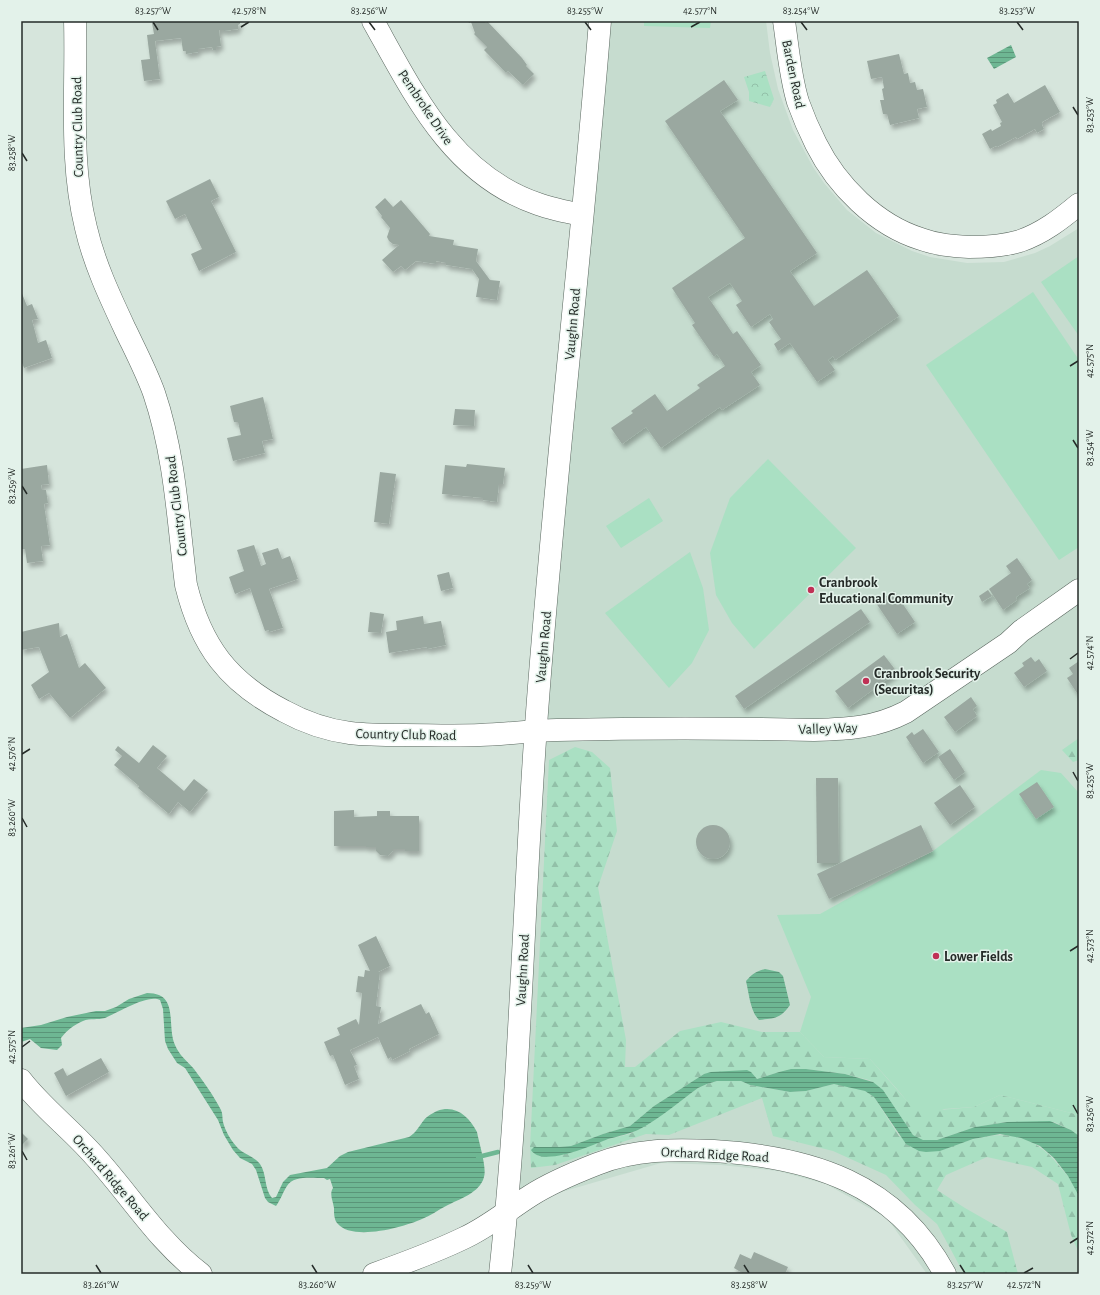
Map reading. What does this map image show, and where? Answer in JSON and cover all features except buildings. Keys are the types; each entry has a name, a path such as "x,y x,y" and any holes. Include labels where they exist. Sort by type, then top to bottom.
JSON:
{"street":[{"name":"Country Club Road","path":"75,21 74,145 78,186 86,228 100,272 125,330 147,375 162,418 172,463 186,586 198,625 213,652 234,676 253,693 300,719 324,727 350,733 396,735 453,736 536,731"},
{"name":"Pembroke Drive","path":"373,21 430,118 461,156 482,174 518,196 537,204 582,215"},
{"name":"Vaughn Road","path":"500,1274 512,1154 536,731 600,21"},
{"name":"Barden Road","path":"784,21 791,73 798,102 817,145 842,184 855,198 886,223 920,239 935,243 958,247 996,246 1020,240 1040,232 1059,220 1079,204"},
{"name":"Valley Way","path":"536,731 717,729 814,730 852,729 881,723 906,712 918,704 1008,643 1021,631 1079,590"},
{"name":"Orchard Ridge Road","path":"21,1080 39,1100 90,1150 159,1234 178,1254 201,1274"},
{"name":"Orchard Ridge Road","path":"374,1274 416,1259 465,1238 507,1213 530,1196 578,1172 614,1158 635,1153 675,1150 757,1155 825,1170 863,1188 896,1211 927,1245 945,1274"}],"shaded area":[{"name":"Cranbrook Educational Community","path":"589,21 766,21 770,53 778,89 793,130 813,167 824,183 847,210 876,233 912,251 930,257 967,263 1004,262 1035,253 1050,246 1079,228 1079,1274 927,1274 887,1218 826,1184 778,1171 721,1165 661,1163 527,1202 497,1201"},
{"path":"1011,45 1016,57 994,69 987,58"},
{"path":"765,969 779,972 783,976 790,1005 777,1017 759,1020 752,1007 746,981 750,976"},
{"path":"147,993 157,994 164,998 168,1004 173,1037 177,1049 194,1069 215,1099 222,1112 225,1128 232,1140 239,1149 260,1164 264,1172 269,1194 272,1198 276,1197 283,1182 290,1175 327,1168 340,1156 348,1152 409,1137 427,1117 444,1109 450,1109 461,1113 470,1121 477,1132 485,1173 482,1183 468,1195 428,1216 403,1226 366,1232 354,1232 344,1229 337,1223 335,1218 331,1195 333,1188 330,1179 309,1178 294,1180 287,1186 276,1206 268,1202 265,1198 256,1170 252,1164 240,1158 233,1150 224,1135 218,1120 185,1068 177,1063 168,1049 165,1041 163,1009 160,1000 154,999 140,1002 105,1018 83,1021 63,1035 61,1038 62,1045 57,1050 41,1048 30,1039 21,1042 21,1028 41,1025 67,1017 96,1011 105,1011 116,1007 129,999"},
{"path":"791,1069 806,1069 845,1074 873,1082 883,1090 913,1135 923,1140 937,1140 975,1127 1007,1122 1050,1121 1071,1130 1079,1136 1079,1196 1068,1176 1054,1158 1040,1146 1021,1138 1000,1134 973,1139 940,1151 919,1151 906,1144 874,1097 865,1091 834,1084 806,1091 790,1092 750,1085 741,1081 717,1081 698,1088 655,1120 632,1132 568,1154 546,1157 537,1155 531,1150 534,1147 571,1146 630,1126 654,1106 704,1074 711,1072 747,1070 757,1079"}],"green space":[{"path":"644,21 711,21 710,28 644,26"},
{"path":"765,71 774,99 770,107 749,101 749,92 744,77"},
{"path":"1079,256 1079,336 1041,282"},
{"path":"1033,292 1079,360 1079,547 1059,560 926,365"},
{"path":"768,459 856,548 754,649 732,623 716,595 710,553 730,498"},
{"path":"649,498 663,521 621,548 606,526"},
{"path":"690,552 703,588 709,630 692,663 669,688 605,613"},
{"path":"1079,738 1079,760 1073,762 1062,750"},
{"path":"575,747 592,752 610,768 617,831 598,887 626,1040 625,1067 635,1067 680,1031 721,1022 762,1032 800,1032 824,1057 870,1059 914,1109 940,1110 974,1107 1000,1095 1079,1115 1079,1136 1071,1130 1054,1122 1007,1122 975,1127 937,1140 922,1140 913,1135 873,1082 845,1074 806,1069 791,1069 757,1079 704,1074 654,1106 630,1126 571,1146 534,1147 538,1156 630,1134 698,1088 717,1081 741,1081 750,1085 790,1092 806,1091 834,1084 850,1086 865,1091 874,1097 899,1136 940,1151 973,1139 1004,1135 1033,1143 1047,1153 1069,1177 1077,1189 1080,1211 1079,1253 1071,1235 1058,1184 1032,1167 987,1157 946,1175 937,1190 1007,1232 1018,1274 964,1274 937,1224 915,1205 886,1175 833,1151 773,1136 762,1098 669,1135 646,1134 555,1165 531,1168 530,1147 549,760"},
{"name":"Lower Fields","path":"1041,770 1061,773 1079,793 1079,1115 1000,1095 974,1107 944,1109 921,1122 916,1113 870,1059 824,1057 800,1032 811,997 777,915 820,914 933,851"}],"waterway":[{"path":"478,1157 498,1152"}],"place":[{"name":"Cranbrook Educational Community","path":"811,590"},
{"name":"Cranbrook Security (Securitas)","path":"866,681"},
{"name":"Lower Fields","path":"936,956"}]}
